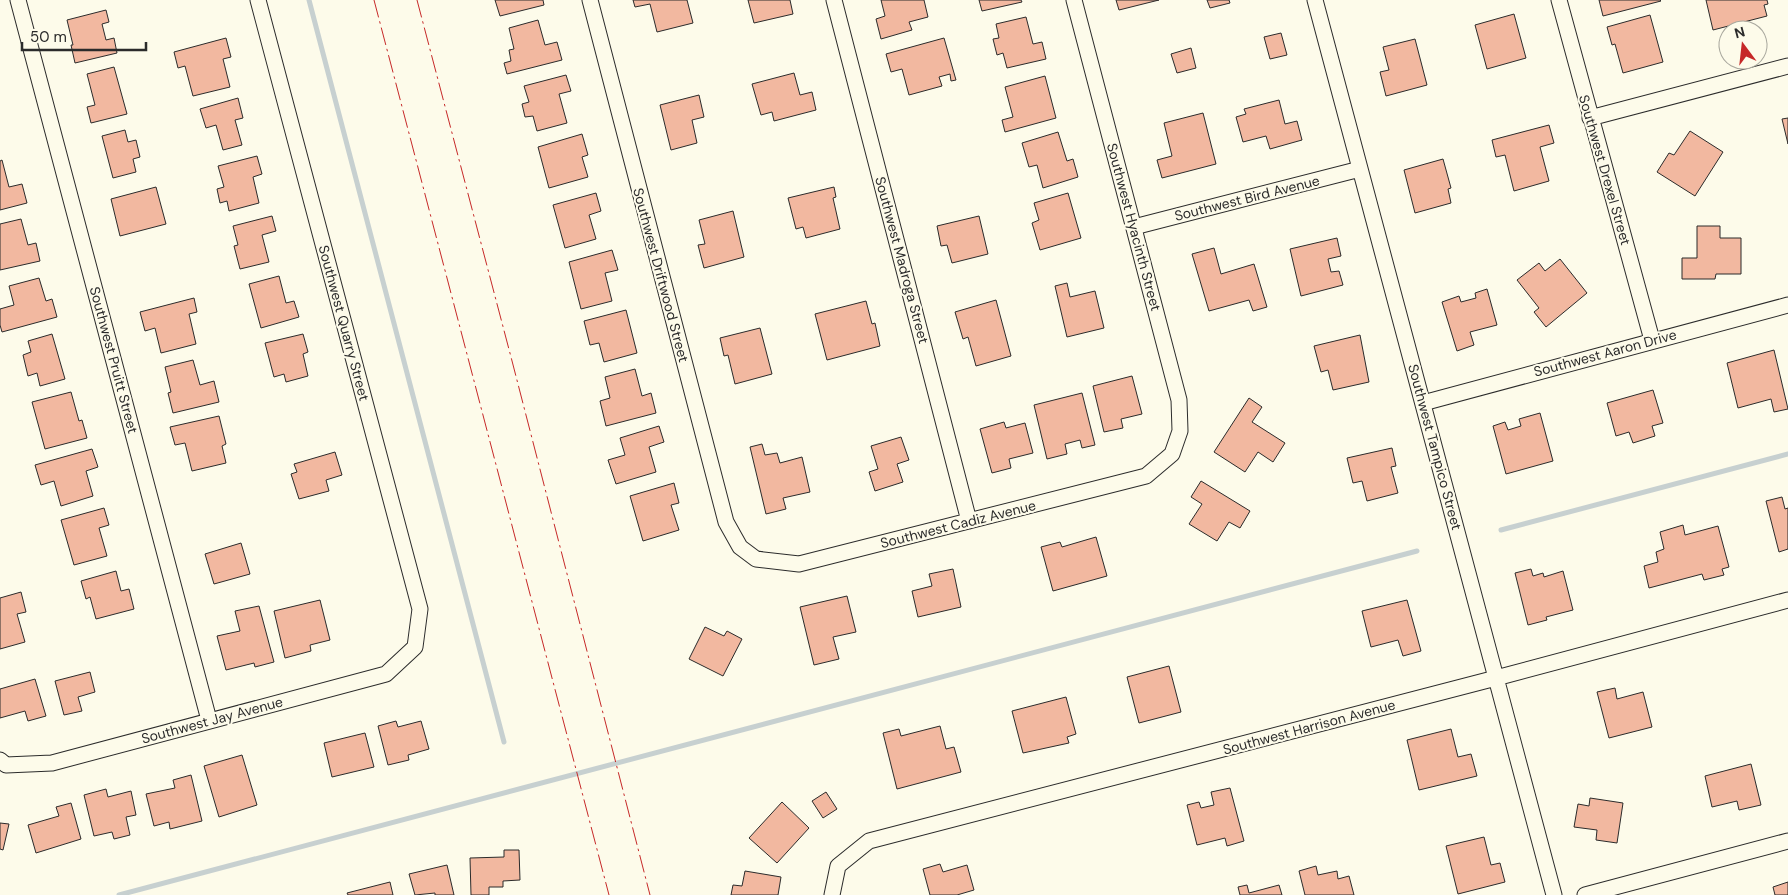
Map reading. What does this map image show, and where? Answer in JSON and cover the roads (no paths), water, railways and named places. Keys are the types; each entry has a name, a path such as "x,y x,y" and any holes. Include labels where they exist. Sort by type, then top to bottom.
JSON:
{"street":[{"name":"Southwest Pruitt Street","path":"18,0 209,720"},
{"name":"Southwest Quarry Street","path":"258,0 420,609 415,647"},
{"name":"Southwest Driftwood Street","path":"590,0 726,522 740,547"},
{"name":"Southwest Madroga Street","path":"834,0 970,521"},
{"name":"Southwest Hyacinth Street","path":"1074,0 1179,400 1180,430 1172,454"},
{"name":"Southwest Tampico Street","path":"1315,0 1554,895"},
{"name":"Southwest Drexel Street","path":"1559,0 1652,340"},
{"path":"1590,118 1788,66"},
{"name":"Southwest Bird Avenue","path":"1134,227 1360,169"},
{"name":"Southwest Aaron Drive","path":"1423,402 1788,305"},
{"name":"Southwest Cadiz Avenue","path":"740,547 756,560 799,564 1146,476 1172,454"},
{"name":"Southwest Harrison Avenue","path":"832,895 838,866 869,841 1788,600"},
{"name":"Southwest Jay Avenue","path":"0,760 6,765 52,763 386,674 415,647"},
{"path":"1585,895 1788,841"}],"waterway":[{"path":"309,0 504,742"},
{"path":"1501,530 1788,454"},
{"path":"119,895 1417,551"}]}
